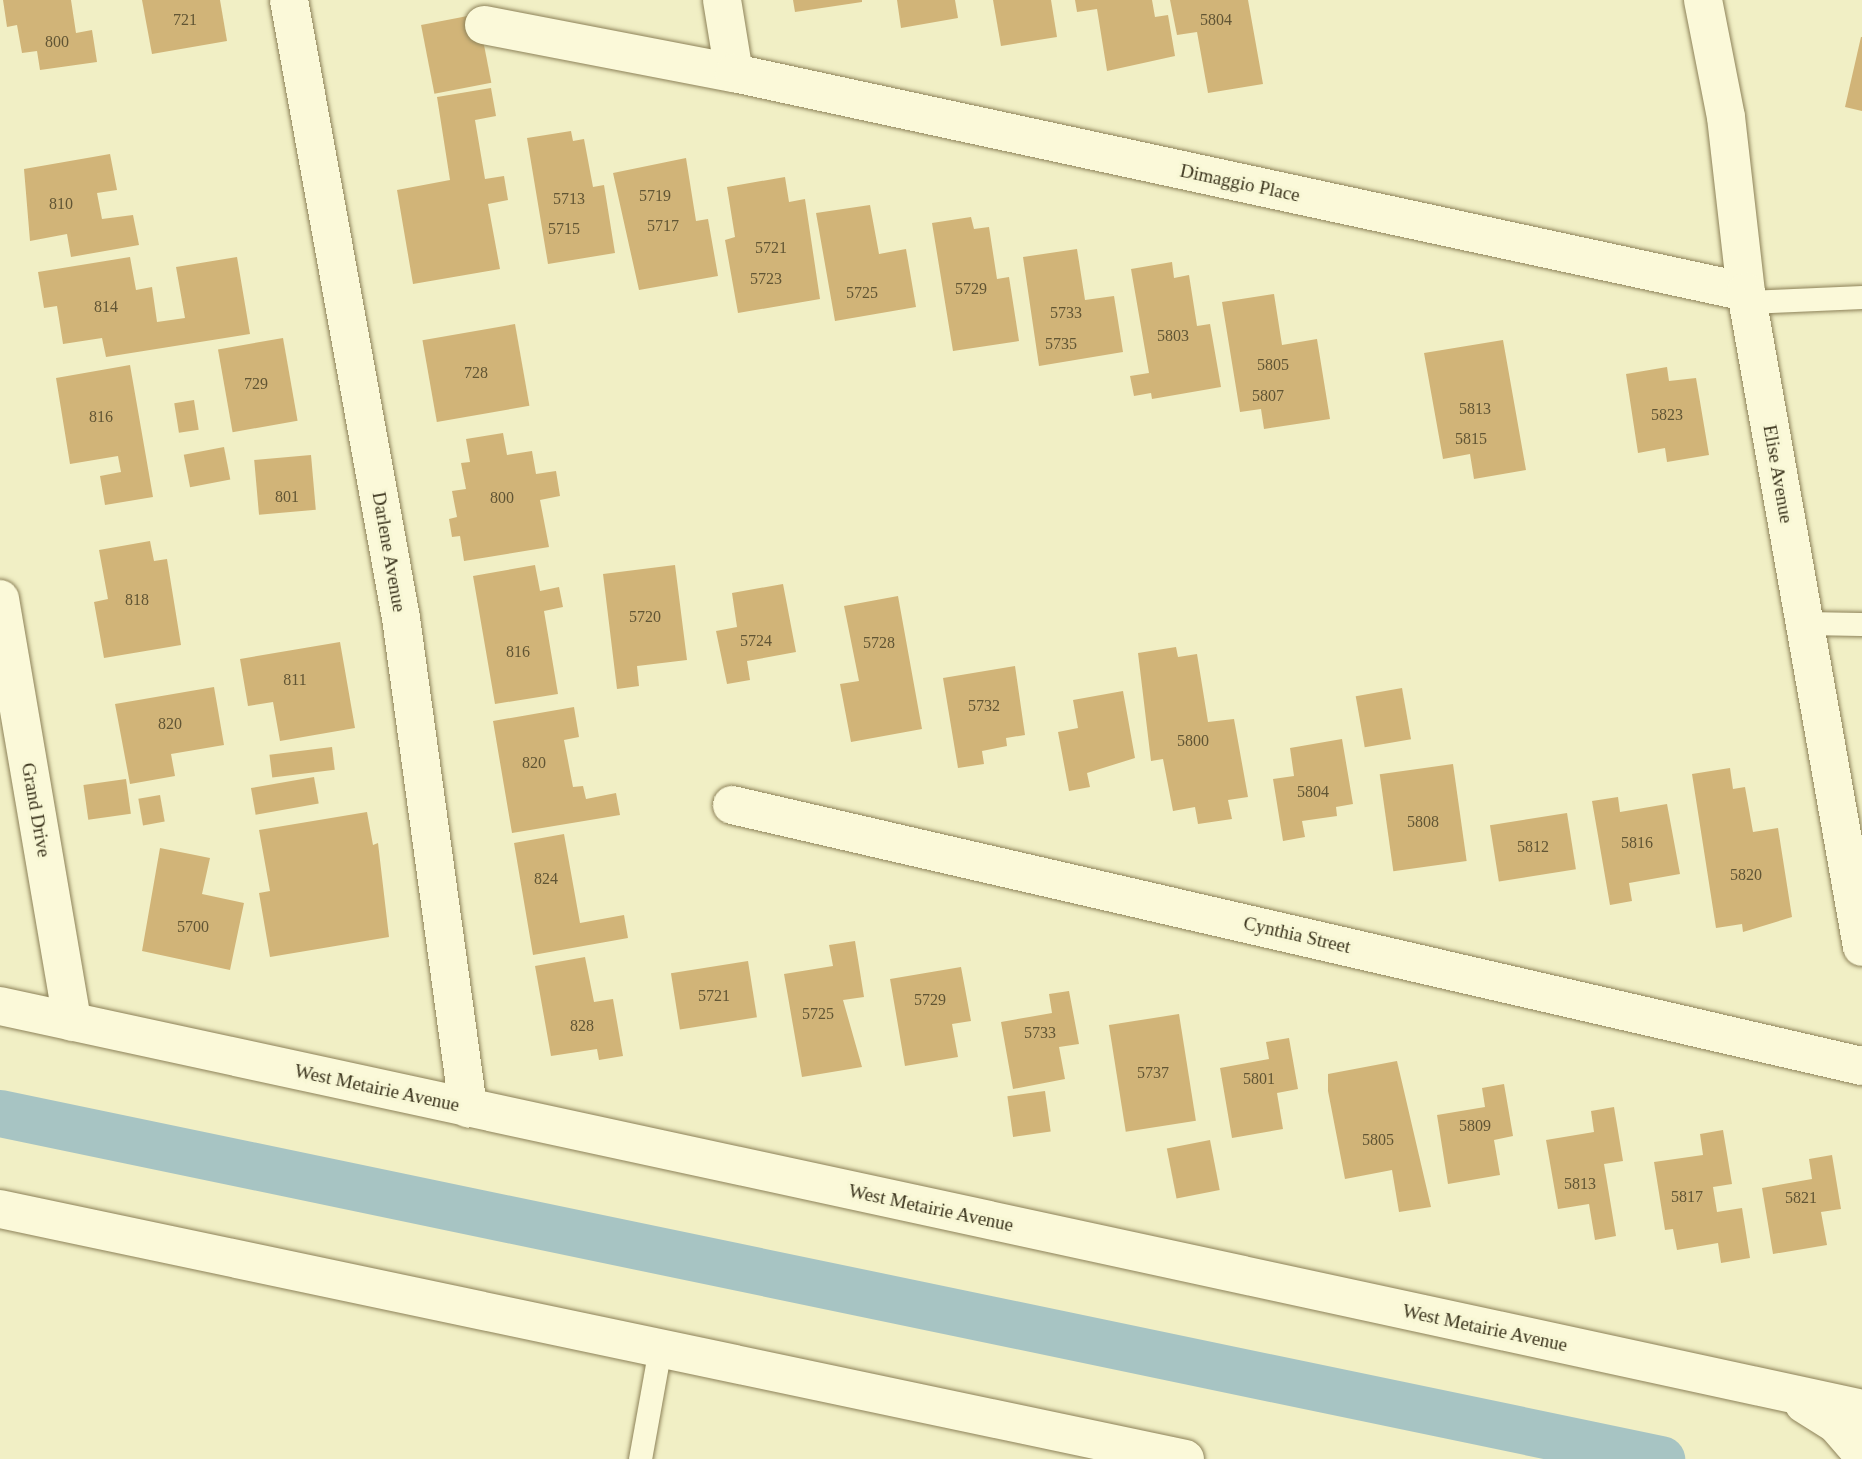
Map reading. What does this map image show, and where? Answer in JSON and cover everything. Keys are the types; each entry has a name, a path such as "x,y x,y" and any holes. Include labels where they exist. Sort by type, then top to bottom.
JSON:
{"street":[{"name":"Darlene Avenue","path":"289,0 401,618 468,1108"},
{"path":"722,0 734,73"},
{"name":"Elise Avenue","path":"1703,0 1726,117 1747,297 1805,623 1857,893 1862,947"},
{"name":"Dimaggio Place","path":"484,25 734,73 1747,297"},
{"name":"Grand Drive","path":"0,599 72,1022"},
{"name":"Cynthia Street","path":"732,805 1862,1066"},
{"name":"West Metairie Avenue","path":"0,1006 1862,1409"},
{"path":"0,1209 660,1348 1139,1454 1185,1459"},
{"path":"1783,1392 1837,1424 1862,1454"}],"lane":[{"path":"1747,297 1862,297"},
{"path":"1805,623 1862,624"},
{"path":"640,1459 660,1348"}],"building":[{"path":"3,0 71,0 76,33 92,30 97,62 40,70 37,51 22,53 17,25 7,27"},
{"path":"142,0 220,0 227,41 152,54"},
{"path":"793,0 862,0 862,2 795,12"},
{"path":"897,0 955,0 958,18 901,28"},
{"path":"993,0 1051,0 1057,37 1001,46"},
{"path":"1075,0 1152,0 1155,17 1168,15 1175,56 1107,71 1097,9 1077,12"},
{"path":"1170,0 1248,0 1263,84 1208,93 1197,32 1177,35"},
{"path":"478,14 491,83 434,94 421,25"},
{"path":"1862,37 1862,111 1845,107"},
{"path":"491,88 496,116 475,120 485,179 504,176 508,200 488,204 500,269 413,284 397,190 450,180 437,97"},
{"path":"571,131 573,141 584,139 593,187 604,185 615,253 548,264 527,138"},
{"path":"110,154 117,190 97,193 102,219 133,215 139,245 71,257 67,234 30,241 24,169"},
{"path":"686,158 696,221 708,219 718,276 639,290 613,173"},
{"path":"785,177 789,202 805,199 820,299 738,313 725,240 735,237 727,187"},
{"path":"870,205 879,254 906,249 916,307 835,321 816,213"},
{"path":"971,217 974,229 989,227 997,279 1009,277 1019,341 953,351 932,223"},
{"path":"1077,249 1085,300 1114,296 1123,352 1039,366 1023,257"},
{"path":"130,257 136,290 152,287 157,322 185,318 176,267 237,257 250,334 106,357 102,338 63,344 57,306 44,308 38,272"},
{"path":"1172,262 1174,278 1189,275 1197,326 1210,324 1221,387 1152,399 1151,393 1134,396 1130,376 1149,373 1131,269"},
{"path":"1274,294 1282,345 1317,339 1330,419 1264,429 1261,409 1240,412 1222,302"},
{"path":"515,324 529,406 437,422 422,340"},
{"path":"283,338 298,421 233,432 218,349"},
{"path":"1503,340 1526,470 1474,479 1470,454 1443,459 1424,353"},
{"path":"130,365 153,497 105,505 100,476 121,472 118,456 70,464 56,378"},
{"path":"1667,367 1669,381 1696,378 1709,455 1667,462 1665,448 1638,453 1626,374"},
{"path":"194,400 199,430 179,433 174,403"},
{"path":"503,433 507,455 532,451 536,474 556,471 560,496 540,500 549,547 464,561 460,536 452,537 449,519 457,517 452,491 466,489 461,463 470,462 466,439"},
{"path":"224,447 230,479 190,487 184,455"},
{"path":"311,455 316,510 259,515 254,460"},
{"path":"150,541 154,561 167,559 181,645 104,658 94,602 108,599 99,550"},
{"path":"535,565 540,591 559,587 563,607 544,611 558,694 495,704 473,576"},
{"path":"675,565 687,660 637,666 639,686 617,689 603,574"},
{"path":"783,584 796,652 747,661 750,680 727,684 716,631 737,627 732,593"},
{"path":"898,596 922,729 851,742 840,684 859,681 844,606"},
{"path":"340,642 355,728 280,741 273,702 248,706 240,659"},
{"path":"1176,647 1178,657 1197,654 1208,722 1234,719 1248,797 1228,800 1232,819 1198,824 1195,807 1173,811 1163,759 1151,761 1138,653"},
{"path":"1015,666 1025,735 1006,738 1007,746 982,751 984,764 958,768 943,678"},
{"path":"214,687 224,745 171,754 175,776 130,784 115,704"},
{"path":"1402,688 1411,739 1365,747 1356,696"},
{"path":"1123,691 1135,758 1087,773 1090,787 1069,791 1058,732 1078,728 1073,700"},
{"path":"574,707 579,737 564,740 573,787 583,786 586,799 616,793 620,815 512,833 493,721"},
{"path":"1342,739 1353,804 1336,807 1337,816 1302,821 1305,837 1283,841 1273,779 1294,776 1290,748"},
{"path":"332,747 335,770 272,778 269,755"},
{"path":"1453,764 1467,861 1393,871 1380,774"},
{"path":"1730,768 1733,789 1745,787 1753,832 1778,828 1792,917 1743,932 1742,924 1716,928 1692,774"},
{"path":"314,777 319,804 256,815 251,788"},
{"path":"126,779 131,814 88,820 83,785"},
{"path":"160,795 165,822 143,825 138,799"},
{"path":"1618,797 1620,812 1667,804 1680,874 1629,883 1632,901 1610,905 1592,801"},
{"path":"367,812 373,845 378,843 389,937 270,957 259,893 270,891 259,830"},
{"path":"1567,813 1576,869 1499,882 1490,825"},
{"path":"564,834 580,923 624,915 628,938 533,955 514,843"},
{"path":"160,848 210,858 202,894 244,903 230,970 142,951"},
{"path":"855,941 864,997 843,1000 862,1067 802,1077 784,974 833,966 829,945"},
{"path":"585,957 594,1002 613,999 623,1056 599,1060 597,1049 551,1056 535,966"},
{"path":"748,961 757,1017 680,1030 671,973"},
{"path":"961,967 971,1021 952,1024 958,1057 905,1066 890,979"},
{"path":"1069,991 1079,1044 1059,1047 1065,1079 1013,1089 1001,1022 1052,1013 1049,994"},
{"path":"1179,1014 1196,1121 1126,1132 1109,1025"},
{"path":"1289,1038 1298,1089 1277,1093 1283,1129 1232,1138 1220,1068 1269,1059 1266,1042"},
{"path":"1397,1061 1431,1207 1399,1212 1392,1170 1345,1179 1328,1091 1328,1074"},
{"path":"1504,1084 1513,1136 1494,1140 1500,1175 1448,1184 1437,1115 1485,1107 1482,1088"},
{"path":"1045,1091 1051,1132 1013,1137 1007,1096"},
{"path":"1614,1107 1623,1161 1604,1164 1616,1236 1595,1240 1589,1204 1558,1209 1546,1140 1594,1132 1591,1111"},
{"path":"1723,1130 1732,1184 1713,1187 1717,1212 1742,1208 1750,1258 1721,1263 1718,1243 1677,1250 1673,1229 1665,1230 1654,1162 1703,1155 1700,1134"},
{"path":"1210,1140 1220,1190 1177,1198 1167,1148"},
{"path":"1832,1155 1841,1209 1821,1212 1827,1245 1773,1254 1762,1188 1812,1179 1809,1159"}],"waterway":[{"path":"0,1113 1661,1459"}]}
